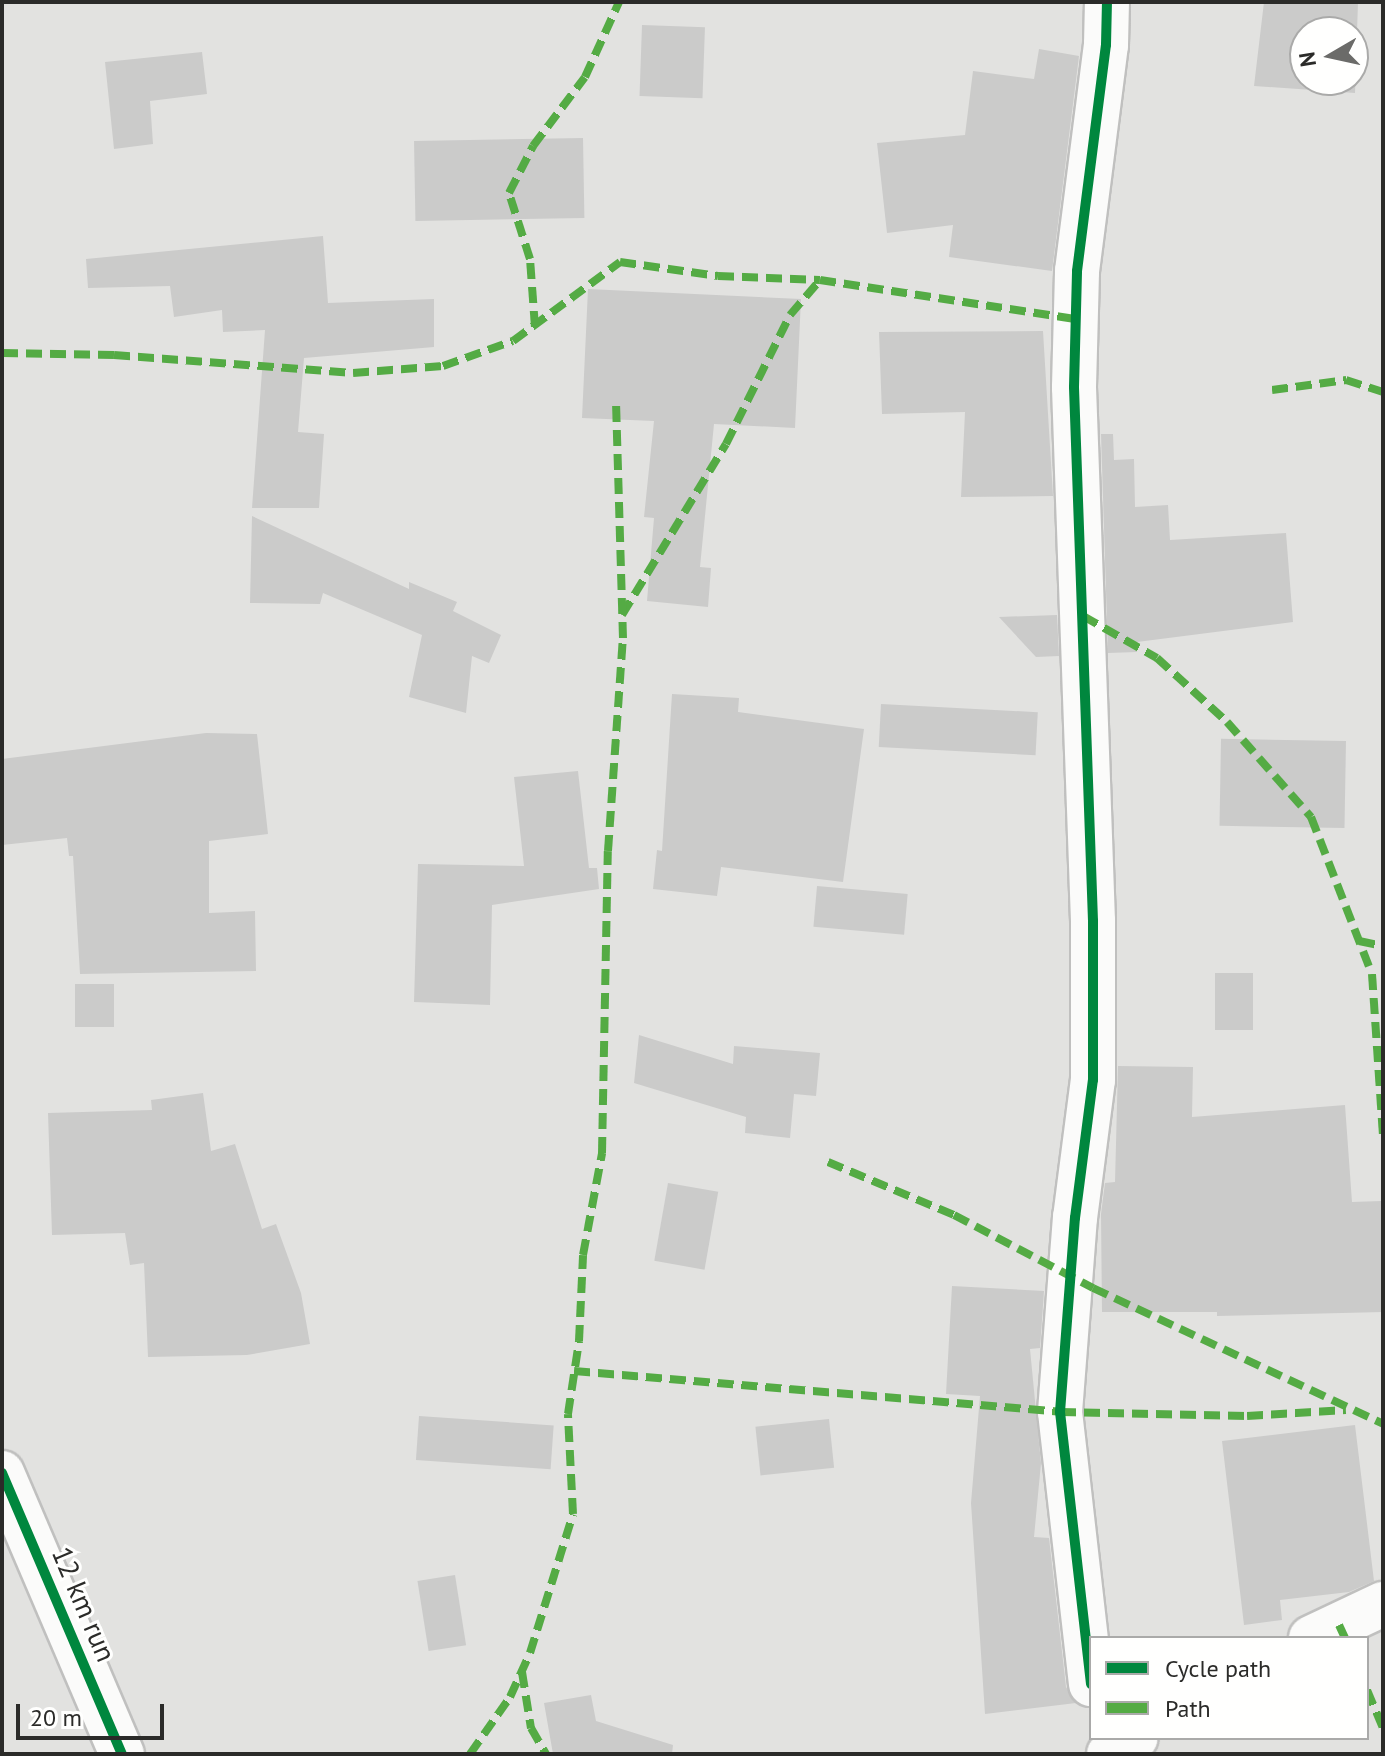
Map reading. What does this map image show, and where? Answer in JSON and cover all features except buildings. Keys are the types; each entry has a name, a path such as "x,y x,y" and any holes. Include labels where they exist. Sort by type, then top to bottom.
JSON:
{"street":[{"path":"1089,1666 1060,1412 1075,1218 1093,1080 1074,346 1082,219 1106,45 1107,2"},
{"name":"12 km run","path":"2,1473 122,1754"},
{"path":"1315,1636 1383,1604"},
{"path":"1108,1754 1132,1740"}],"marked path":[{"path":"535,327 530,259 509,193 533,146 585,77 619,2"},
{"path":"2,353 114,355 353,373 443,366 513,341 620,262 718,276 820,280 1075,319"},
{"path":"622,615 726,444 790,315 820,280"},
{"path":"1272,390 1346,380 1383,392"},
{"path":"470,1754 510,1697 530,1653 573,1514 568,1414 579,1341 583,1255 602,1153 608,851 623,638 616,399"},
{"path":"1083,616 1157,658 1227,722 1311,817 1372,974 1383,1135"},
{"path":"1359,941 1383,946"},
{"path":"828,1162 954,1215 1093,1288 1383,1424"},
{"path":"574,1371 1060,1412 1247,1416 1346,1410"},
{"path":"1339,1625 1344,1636"},
{"path":"522,1672 531,1728 546,1754"},
{"path":"1369,1695 1383,1728"}],"cycle path":[{"path":"1089,1666 1060,1412 1075,1218 1093,1080 1093,921 1074,387 1077,271 1106,45 1107,2"},
{"path":"2,1473 122,1754"}]}
